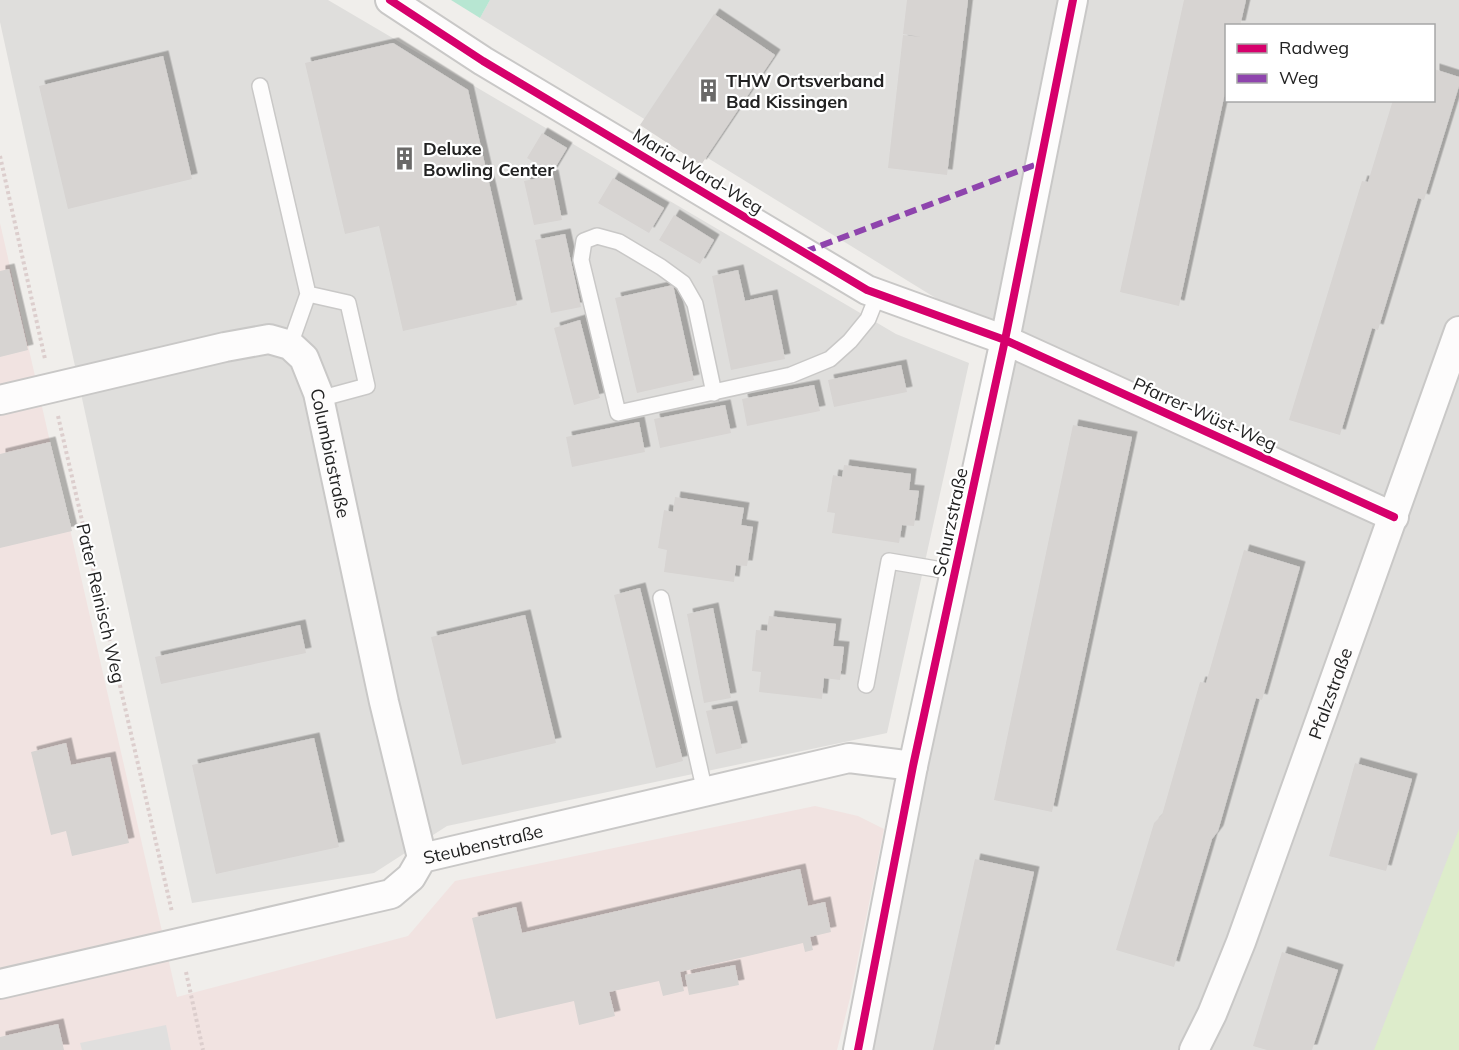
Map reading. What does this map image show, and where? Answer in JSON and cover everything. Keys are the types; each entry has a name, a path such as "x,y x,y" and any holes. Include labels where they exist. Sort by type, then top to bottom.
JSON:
{"street":[{"name":"Maria-Ward-Weg","path":"390,0 483,61 867,290 1005,339"},
{"name":"Schurzstraße","path":"858,1050 913,766 1005,339 1073,0"},
{"name":"Pfalzstraße","path":"1194,1050 1212,1014 1241,942 1459,331"},
{"path":"0,400 225,347 269,339 290,345"},
{"name":"Pfarrer-Wüst-Weg","path":"1005,339 1394,517"},
{"name":"Columbiastraße","path":"290,345 304,358 319,399 384,702 422,858"},
{"name":"Steubenstraße","path":"0,984 391,894 411,876 422,858 849,758 913,766"}],"lane":[{"path":"260,86 308,294 290,345"},
{"path":"714,393 695,304 683,283 619,242 597,236 584,241 581,260 618,413 714,393 791,375 830,359 850,341 868,319 878,294"},
{"path":"308,294 348,303 367,386 319,399"},
{"path":"866,685 889,561 954,572"},
{"path":"661,598 705,792"}],"shaded area":[{"path":"0,0 328,0 896,334 969,363 887,733 447,826 374,873 192,903 0,22"},
{"path":"490,0 1459,0 1459,1050 860,1050 1004,340 480,18"},
{"path":"0,223 177,997 408,936 455,881 815,806 858,816 884,829 850,998 837,1050 0,1050"},
{"path":"166,1025 171,1050 82,1050 80,1043"}],"green space":[{"path":"451,0 490,0 480,18"},
{"path":"1459,829 1459,1050 1374,1050"}],"building":[{"path":"907,0 968,0 947,175 888,168 903,35 921,37 903,34"},
{"path":"1184,0 1246,0 1240,24 1225,24 1225,93 1179,306 1120,292"},
{"name":"THW Ortsverband Bad Kissingen","path":"714,14 775,55 701,165 640,125"},
{"name":"Deluxe Bowling Center","path":"393,43 468,90 517,305 403,331 379,226 345,234 305,63"},
{"path":"163,56 192,179 68,209 39,86"},
{"path":"1435,69 1459,77 1459,86 1424,200 1418,198 1378,330 1372,328 1340,435 1289,420 1362,181 1368,182 1392,102 1435,102"},
{"path":"542,133 567,148 552,173 527,158"},
{"path":"553,175 562,220 534,225 524,181"},
{"path":"613,178 664,208 649,233 598,203"},
{"path":"674,215 714,240 700,264 659,240"},
{"path":"565,234 581,307 551,313 535,240"},
{"path":"9,269 28,350 0,357 0,271"},
{"path":"738,270 745,301 772,295 785,359 731,370 712,276"},
{"path":"673,285 694,380 637,393 615,298"},
{"path":"580,320 600,398 574,405 554,328"},
{"path":"901,365 907,392 834,407 828,380"},
{"path":"814,385 820,411 747,426 742,399"},
{"path":"725,405 731,433 660,448 654,419"},
{"path":"639,422 645,452 572,467 566,437"},
{"path":"1073,425 1132,437 1052,812 994,800"},
{"path":"50,442 72,531 0,548 0,454"},
{"path":"844,465 911,474 909,490 919,491 914,526 902,525 899,543 832,533 835,513 827,512 833,475 842,477"},
{"path":"675,497 744,508 741,525 753,527 747,566 736,565 734,582 664,572 667,550 658,548 664,510 673,512"},
{"path":"1244,550 1300,567 1262,700 1256,698 1218,831 1212,839 1174,967 1116,950 1154,823 1162,815 1200,682 1206,683"},
{"path":"640,588 683,761 656,768 614,595"},
{"path":"713,608 731,698 704,703 687,614"},
{"path":"525,615 556,743 462,765 431,637"},
{"path":"769,616 836,624 833,646 844,647 840,680 824,678 822,699 759,692 761,672 752,671 756,630 767,631"},
{"path":"300,625 306,653 161,684 155,657"},
{"path":"732,706 742,748 716,754 706,711"},
{"path":"314,738 339,847 216,874 192,765"},
{"path":"66,743 71,765 110,757 129,843 72,856 66,831 51,835 31,752"},
{"path":"1355,763 1412,779 1386,871 1329,856"},
{"path":"975,859 1034,872 994,1050 933,1050"},
{"path":"800,869 808,906 825,902 831,932 810,937 813,950 805,952 803,943 680,972 684,991 663,996 659,981 609,992 615,1016 579,1025 574,1001 496,1019 472,918 516,907 522,933"},
{"path":"1282,952 1338,970 1312,1050 1267,1050 1253,1046"},
{"path":"735,965 739,985 689,995 685,975"},
{"path":"58,1024 64,1050 0,1050 0,1037"}],"marked path":[{"path":"804,252 1040,163"}],"cycle path":[{"path":"390,0 483,61 867,290 1005,340 1394,517"},
{"path":"858,1050 913,766 1005,340 1073,0"}],"place":[{"name":"THW Ortsverband Bad Kissingen","path":"708,90"},
{"name":"Deluxe Bowling Center","path":"405,158"}]}
